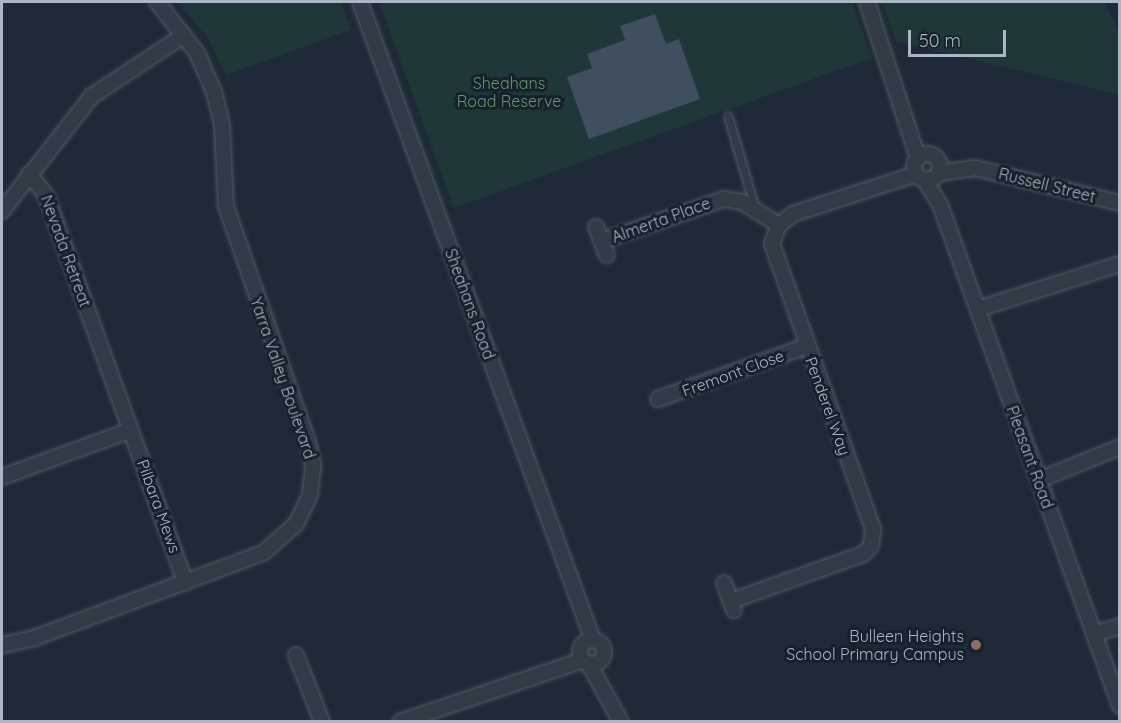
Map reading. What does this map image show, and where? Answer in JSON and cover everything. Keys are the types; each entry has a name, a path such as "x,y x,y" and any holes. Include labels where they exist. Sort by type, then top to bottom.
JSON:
{"street":[{"name":"Yarra Valley Boulevard","path":"2,645 186,583 263,553 286,536 310,495 313,464 226,207 222,124 214,92 184,35 157,2"},
{"name":"Sheahans Road","path":"360,2 580,606 588,653 620,719"},
{"name":"Pleasant Road","path":"867,2 1119,706"},
{"name":"Nevada Retreat","path":"2,211 92,96 184,35"},
{"name":"Russell Street","path":"927,167 975,168 1119,203"},
{"path":"779,225 793,214 927,167"},
{"name":"Nevada Retreat","path":"29,174 46,195 96,332"},
{"name":"Almerta Place","path":"602,241 724,199 755,209 779,225"},
{"name":"Penderel Way","path":"724,583 732,606 863,554 872,546 873,529 775,258 779,225"},
{"name":"Almerta Place","path":"596,227 607,255"},
{"path":"980,314 1119,264"},
{"name":"Pilbara Mews","path":"96,332 186,583"},
{"name":"Fremont Close","path":"658,399 807,346"},
{"path":"2,477 131,430"},
{"path":"1037,477 1119,447"},
{"path":"1095,639 1119,626"},
{"path":"1095,639 1119,634"},
{"path":"410,720 588,653"},
{"path":"296,656 322,722"}],"lane":[{"path":"728,116 755,209"}],"green space":[{"path":"178,2 341,2 351,30 226,75 209,40"},
{"name":"Sheahans Road Reserve","path":"379,2 852,2 872,58 454,208"},
{"path":"882,2 1104,3 1119,30 1119,95 896,41"}],"building":[{"path":"655,14 666,44 679,39 700,99 589,139 567,77 592,68 587,54 625,40 620,26"}],"place":[{"name":"Bulleen Heights School Primary Campus","path":"976,645"}]}
